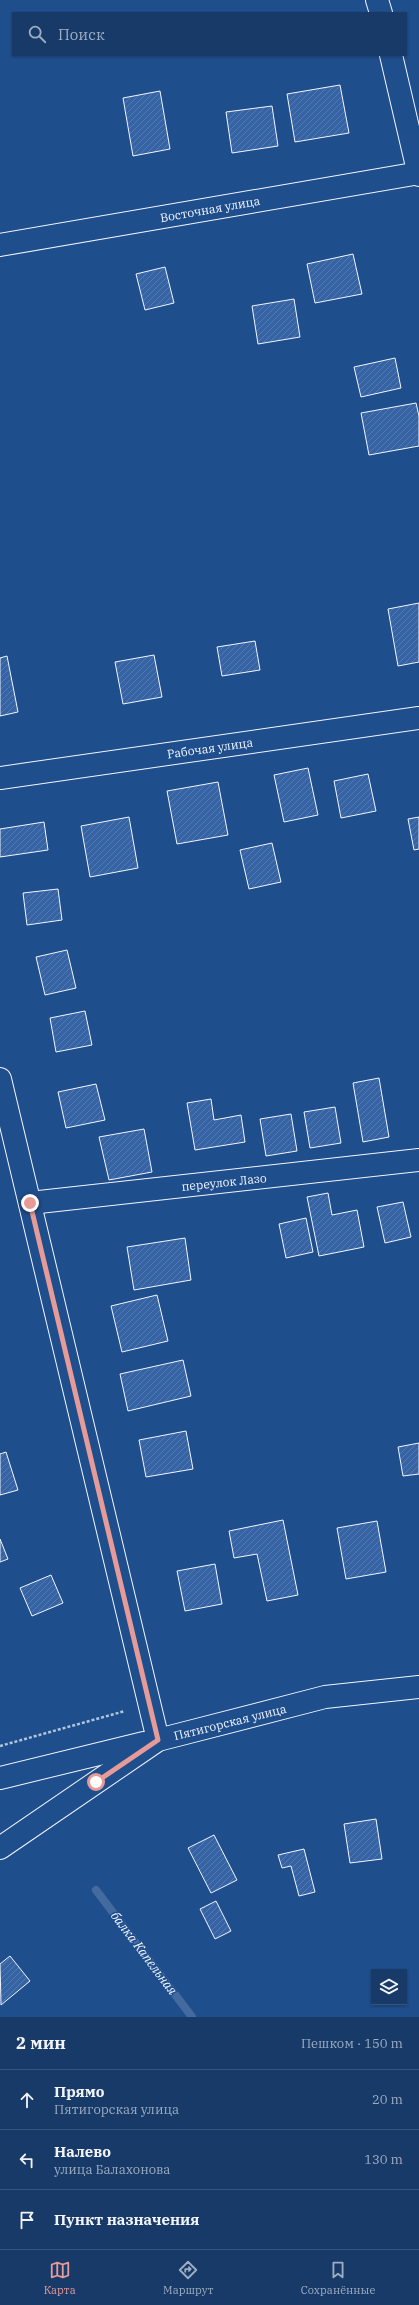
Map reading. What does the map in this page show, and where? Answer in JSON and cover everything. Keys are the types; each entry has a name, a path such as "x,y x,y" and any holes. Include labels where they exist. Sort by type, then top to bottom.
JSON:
{"street":[{"path":"378,0 380,12"},
{"path":"390,56 419,173"},
{"name":"Восточная улица","path":"0,245 419,173"},
{"name":"Рабочая улица","path":"0,778 419,718"},
{"path":"0,1079 158,1740 0,1778"},
{"name":"переулок Лазо","path":"30,1203 419,1160"},
{"name":"Пятигорская улица","path":"0,1848 158,1740 324,1697 419,1687"}],"path":[{"path":"0,1746 150,1704"}],"building":[{"path":"340,85 349,133 295,142 287,94"},
{"path":"160,91 170,149 133,156 123,98"},
{"path":"272,106 278,146 232,153 226,112"},
{"path":"353,254 362,294 315,303 307,264"},
{"path":"165,267 174,303 145,310 136,274"},
{"path":"294,299 300,337 258,344 252,306"},
{"path":"395,358 401,388 361,397 354,367"},
{"path":"416,403 419,416 419,446 369,455 361,413"},
{"path":"419,603 419,662 398,666 388,609"},
{"path":"255,641 260,670 222,676 217,647"},
{"path":"154,655 162,697 123,704 115,662"},
{"path":"7,656 18,712 0,716 0,658"},
{"path":"308,768 318,815 284,822 274,775"},
{"path":"368,774 376,811 341,818 334,781"},
{"path":"218,782 228,835 177,844 167,791"},
{"path":"129,817 138,868 90,877 81,826"},
{"path":"419,817 419,849 414,850 408,819"},
{"path":"44,822 48,850 0,857 0,829"},
{"path":"272,843 281,882 249,889 240,850"},
{"path":"58,889 62,920 27,925 23,893"},
{"path":"67,950 76,988 45,995 36,957"},
{"path":"85,1011 92,1045 56,1052 50,1018"},
{"path":"379,1078 389,1137 363,1142 353,1083"},
{"path":"96,1084 105,1120 66,1128 58,1092"},
{"path":"211,1099 214,1120 241,1115 245,1142 195,1150 187,1103"},
{"path":"335,1107 341,1143 310,1148 304,1112"},
{"path":"291,1114 297,1151 266,1156 260,1119"},
{"path":"144,1129 152,1172 109,1180 99,1137"},
{"path":"328,1193 332,1215 357,1210 364,1247 319,1256 307,1197"},
{"path":"403,1202 411,1237 385,1243 377,1207"},
{"path":"306,1218 313,1252 286,1258 279,1224"},
{"path":"185,1238 191,1280 134,1290 127,1247"},
{"path":"157,1295 168,1341 122,1352 111,1306"},
{"path":"183,1360 191,1396 128,1411 120,1374"},
{"path":"186,1431 193,1469 146,1477 139,1440"},
{"path":"419,1443 419,1474 403,1476 398,1447"},
{"path":"6,1452 18,1490 0,1495 0,1454"},
{"path":"283,1520 298,1595 267,1601 257,1554 234,1558 229,1531"},
{"path":"377,1521 386,1572 346,1579 337,1528"},
{"path":"0,1539 8,1559 0,1562"},
{"path":"215,1564 222,1604 185,1611 177,1571"},
{"path":"51,1575 63,1603 32,1616 20,1588"},
{"path":"376,1819 382,1859 350,1863 344,1824"},
{"path":"214,1835 237,1880 211,1893 188,1848"},
{"path":"304,1849 315,1892 299,1896 291,1866 282,1868 278,1855"},
{"path":"216,1901 231,1931 215,1939 200,1909"},
{"path":"10,1956 30,1981 1,2005 0,1964"}],"waterway":[{"name":"балка Капельная","path":"96,1890 192,2017"}],"route":[{"path":"30,1203 158,1740 96,1782"}]}
